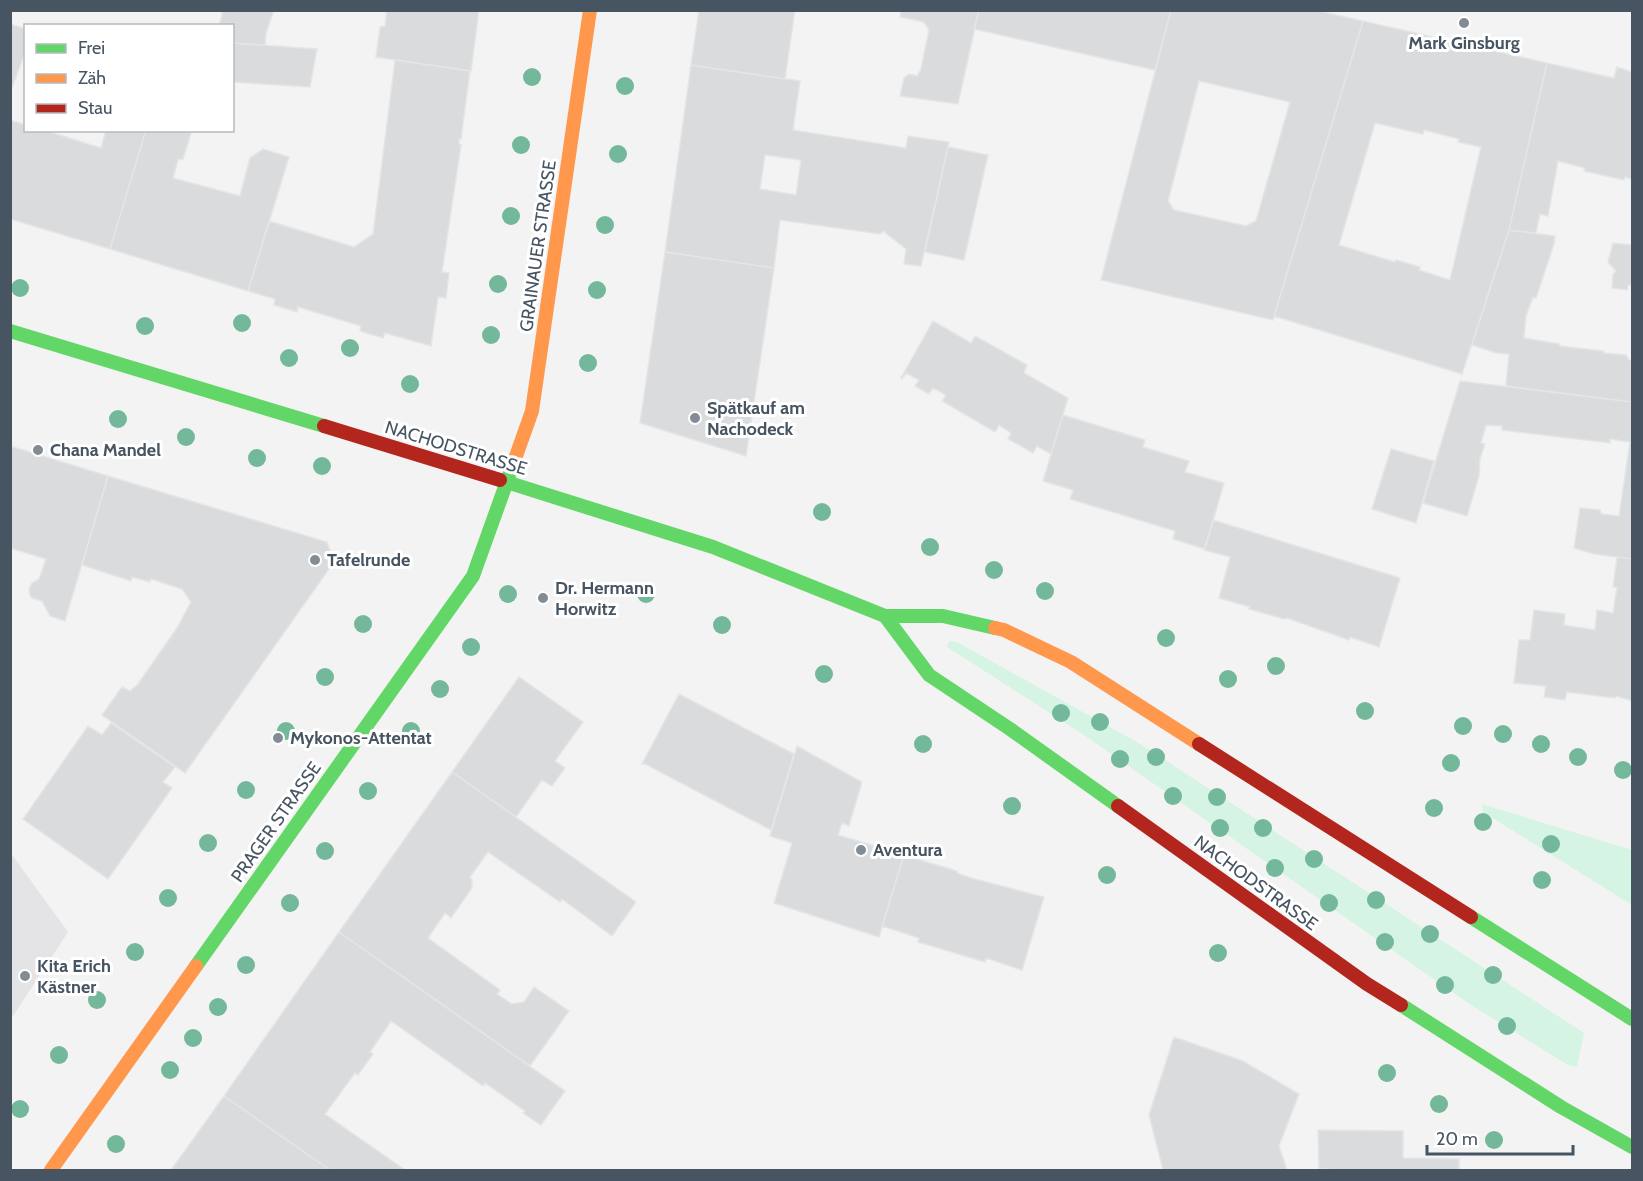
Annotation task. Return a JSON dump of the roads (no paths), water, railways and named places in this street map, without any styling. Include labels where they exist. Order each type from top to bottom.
[{"type":"main road","name":"GRAINAUER STRASSE","points":[[507,483],[532,411],[591,10]]},
{"type":"main road","name":"NACHODSTRASSE","points":[[10,331],[713,547],[885,616],[943,616],[1004,630],[1071,662],[1632,1018]]},
{"type":"main road","name":"PRAGER STRASSE","points":[[51,1170],[473,576],[507,483]]},
{"type":"main road","name":"NACHODSTRASSE","points":[[885,616],[928,675],[1019,736],[1367,984],[1561,1107],[1632,1147]]},
{"type":"place","name":"Mark Ginsburg","points":[[1464,23]]},
{"type":"place","name":"Spätkauf am Nachodeck","points":[[695,418]]},
{"type":"place","name":"Chana Mandel","points":[[38,450]]},
{"type":"place","name":"Tafelrunde","points":[[315,560]]},
{"type":"place","name":"Dr. Hermann Horwitz","points":[[543,598]]},
{"type":"place","name":"Mykonos-Attentat","points":[[278,738]]},
{"type":"place","name":"Aventura","points":[[861,850]]},
{"type":"place","name":"Kita Erich Kästner","points":[[25,976]]}]
